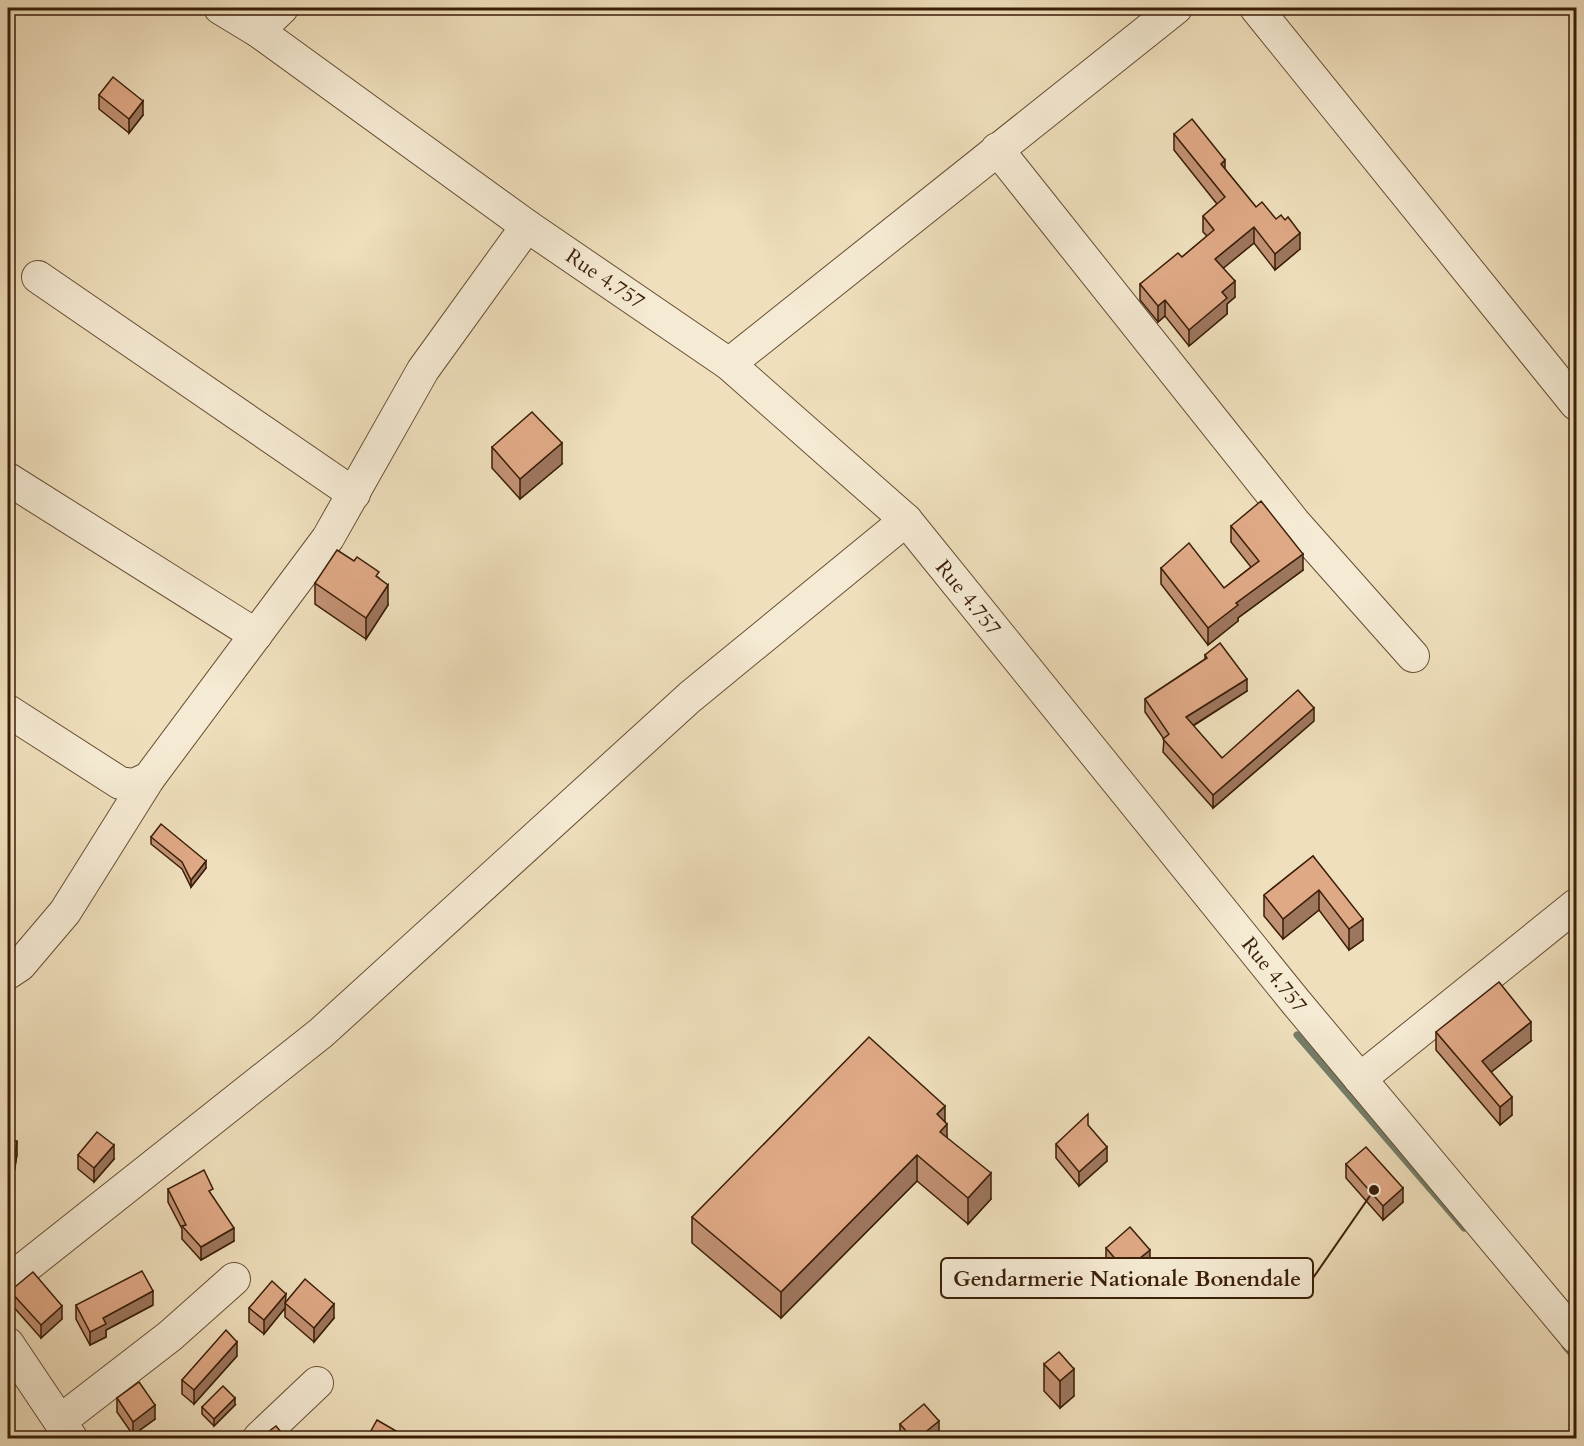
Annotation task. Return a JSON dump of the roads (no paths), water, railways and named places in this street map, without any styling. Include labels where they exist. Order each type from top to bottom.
[{"type":"street","name":"Rue 4.757","points":[[220,8],[258,31],[527,226],[729,364],[906,520],[1360,1078],[1576,1337]]},
{"type":"street","points":[[258,31],[282,8]]},
{"type":"street","points":[[729,364],[1176,8]]},
{"type":"street","points":[[1256,8],[1576,404]]},
{"type":"street","points":[[997,149],[1294,522],[1413,656]]},
{"type":"street","points":[[8,973],[20,966],[65,912],[149,778],[328,538],[423,370],[527,226]]},
{"type":"street","points":[[38,277],[354,494]]},
{"type":"street","points":[[8,479],[256,635]]},
{"type":"street","points":[[8,1281],[321,1033],[690,697],[906,520]]},
{"type":"street","points":[[8,711],[120,783],[134,785],[149,778]]},
{"type":"street","points":[[1360,1078],[1576,906]]},
{"type":"street","points":[[8,1344],[66,1430],[234,1279]]},
{"type":"street","points":[[259,1438],[317,1383]]},
{"type":"waterway","points":[[1297,1035],[1464,1228]]},
{"type":"waterway","points":[[1565,1346],[1576,1359]]},
{"type":"place","name":"Gendarmerie Nationale Bonendale","points":[[1374,1190]]}]
